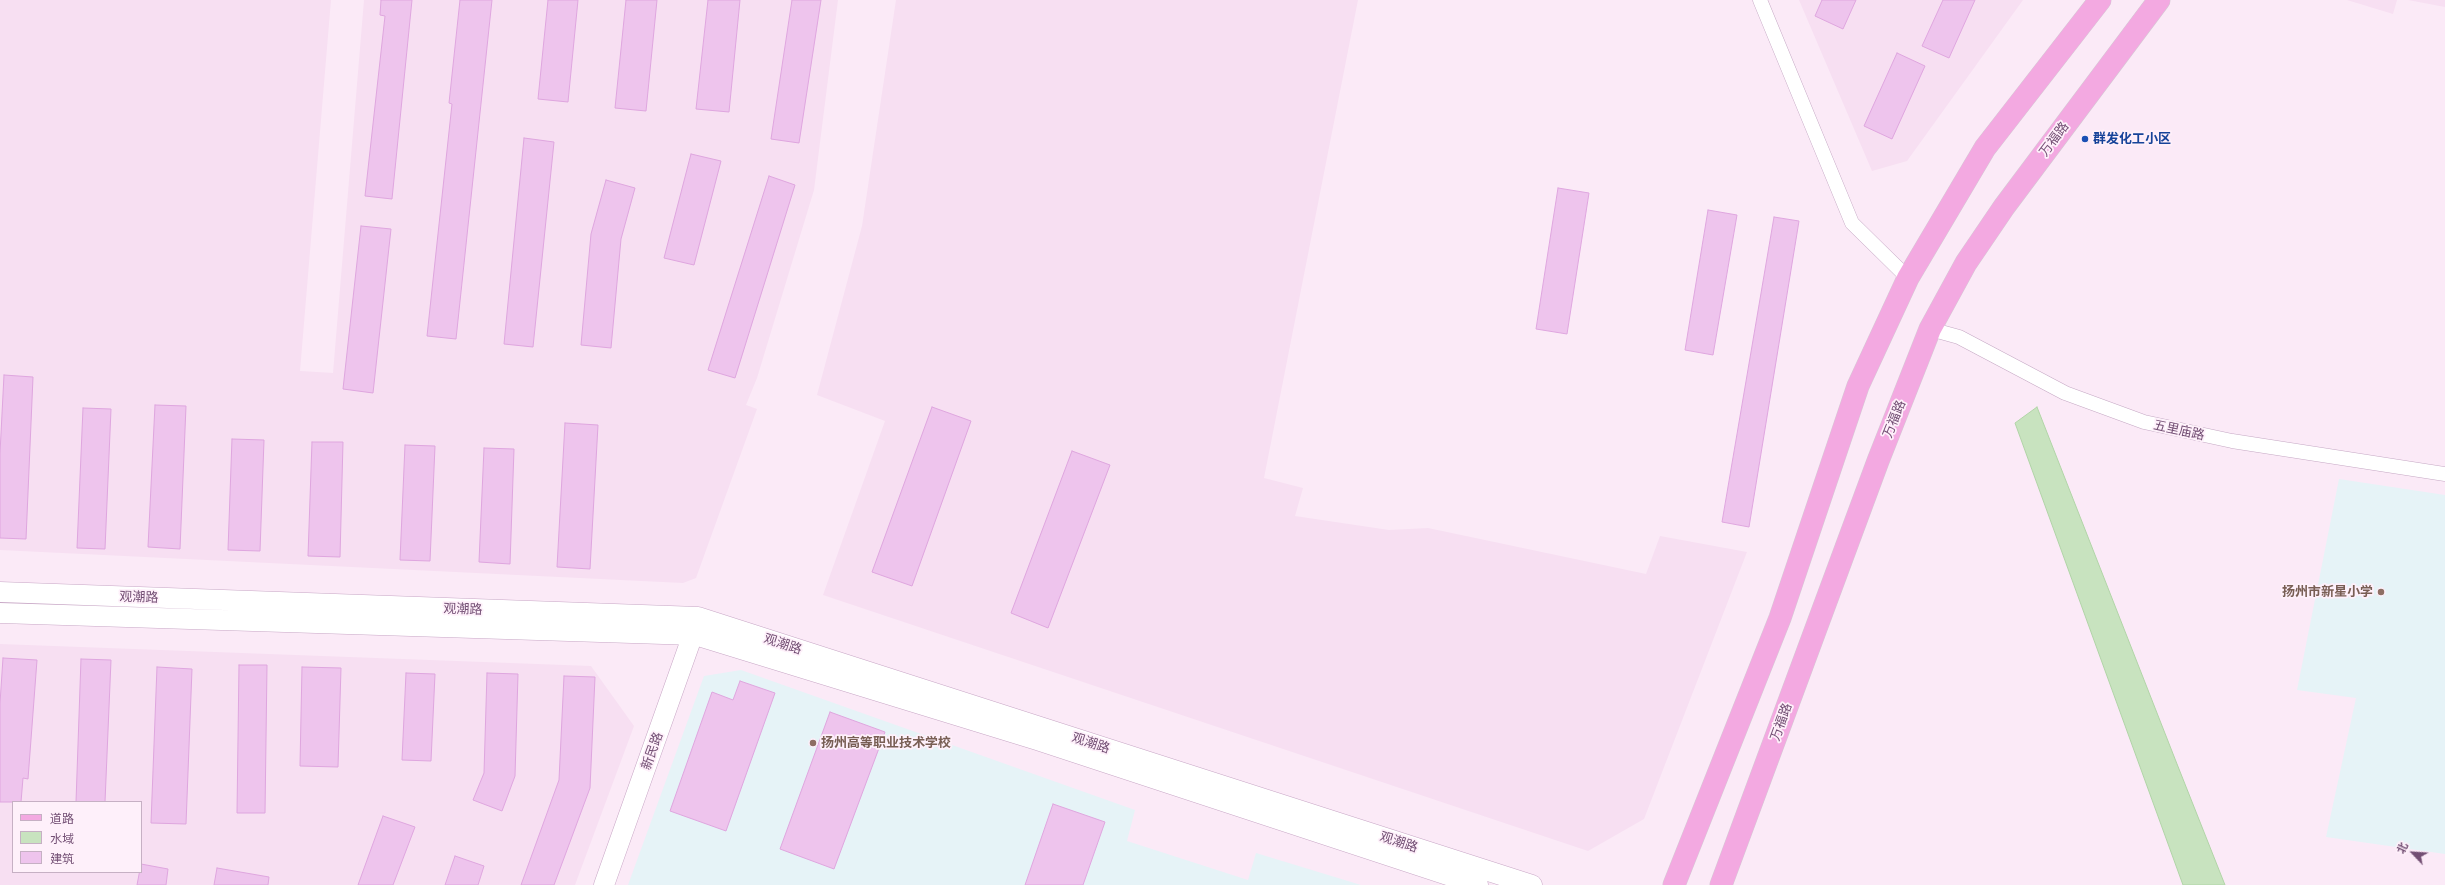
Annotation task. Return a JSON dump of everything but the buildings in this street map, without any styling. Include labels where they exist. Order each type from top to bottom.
[{"type":"main road","points":[[1674,885],[1780,618],[1858,386],[1908,278],[1986,148],[2100,0]]},
{"type":"main road","name":"万福路","points":[[1721,885],[1878,461],[1930,329],[1966,262],[2004,206],[2159,0]]},
{"type":"street","points":[[1760,0],[1852,224],[1908,278]]},
{"type":"street","name":"五里庙路","points":[[1930,329],[1959,337],[2065,393],[2144,422],[2232,441],[2445,474]]},
{"type":"street","name":"观潮路","points":[[0,592],[696,626],[1532,885]]},
{"type":"street","name":"观潮路","points":[[0,613],[696,626],[1478,885]]},
{"type":"street","name":"新民路","points":[[604,885],[696,626]]},
{"type":"shaded area","points":[[0,0],[331,0],[300,371],[333,373],[364,0],[838,0],[814,190],[757,378],[746,405],[757,409],[696,578],[683,583],[0,550]]},
{"type":"shaded area","points":[[896,0],[1358,0],[1264,478],[1303,488],[1295,516],[1389,530],[1428,528],[1646,574],[1660,536],[1747,552],[1644,819],[1588,851],[823,595],[885,421],[817,395],[862,226]]},
{"type":"shaded area","points":[[1799,0],[2023,0],[1907,161],[1872,171]]},
{"type":"shaded area","points":[[2347,0],[2397,0],[2393,14]]},
{"type":"shaded area","points":[[2408,0],[2445,0],[2445,7]]},
{"type":"shaded area","name":"扬州市新星小学","points":[[2339,479],[2445,495],[2445,854],[2326,837],[2356,698],[2297,690]]},
{"type":"shaded area","points":[[0,644],[591,666],[634,726],[575,885],[0,885]]},
{"type":"shaded area","name":"扬州高等职业技术学校","points":[[741,670],[1135,810],[1127,841],[1248,880],[1256,853],[1361,885],[628,885],[704,676]]},
{"type":"water","points":[[2037,407],[2225,885],[2183,885],[2015,423]]},
{"type":"place","name":"群发化工小区","points":[[2085,139]]},
{"type":"place","name":"扬州市新星小学","points":[[2381,592]]},
{"type":"place","name":"扬州高等职业技术学校","points":[[813,743]]}]
